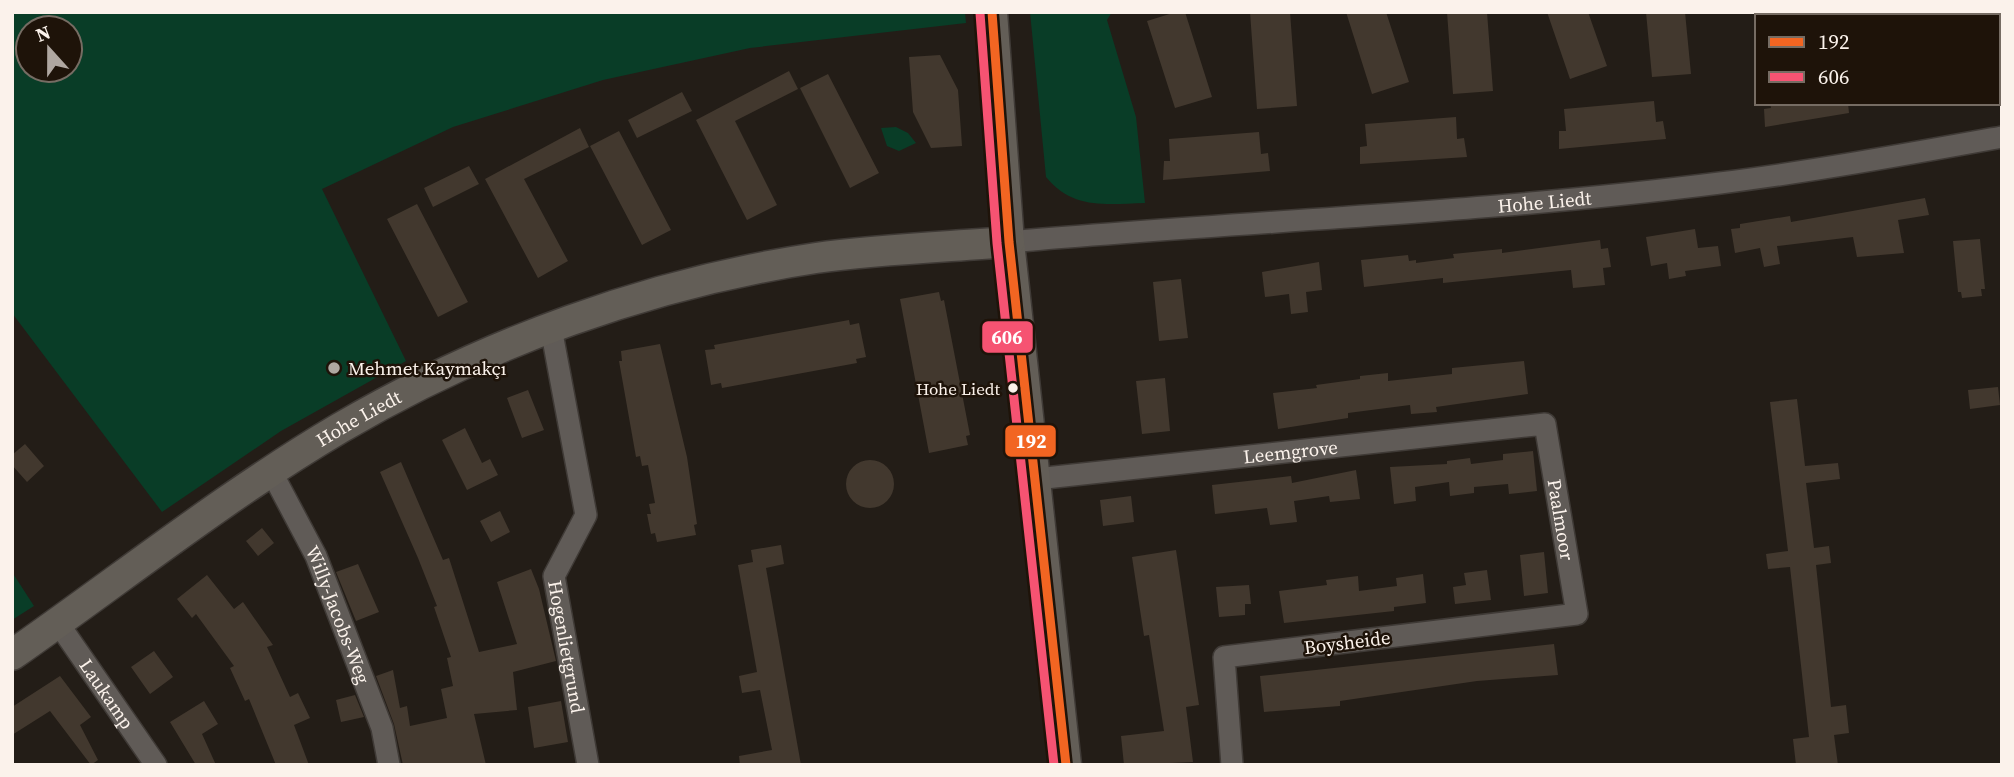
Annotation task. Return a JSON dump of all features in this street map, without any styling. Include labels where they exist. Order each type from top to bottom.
[{"type":"street","points":[[992,12],[1009,242],[1066,765]]},
{"type":"street","name":"Hohe Liedt","points":[[12,655],[271,471],[413,388],[551,328],[680,286],[817,258],[1523,204],[1707,185],[1819,169],[2002,137]]},
{"type":"street","name":"Hogenlietgrund","points":[[551,328],[586,515],[554,576],[588,765]]},
{"type":"street","name":"Leemgrove","points":[[1036,479],[1545,424]]},
{"type":"street","name":"Paalmoor","points":[[1545,424],[1577,614]]},
{"type":"street","name":"Willy-Jacobs-Weg","points":[[271,471],[316,556],[382,728],[388,765]]},
{"type":"street","name":"Boysheide","points":[[1232,765],[1224,657],[1577,614]]},
{"type":"street","name":"Laukamp","points":[[58,623],[156,765]]},
{"type":"green space","points":[[12,12],[965,12],[966,23],[750,48],[603,80],[453,127],[322,189],[406,361],[281,431],[162,512],[12,313]]},
{"type":"green space","points":[[1030,12],[1112,12],[1107,20],[1136,117],[1145,203],[1104,204],[1079,200],[1056,188],[1046,177]]},
{"type":"green space","points":[[896,127],[908,133],[916,143],[899,151],[887,146],[881,128]]},
{"type":"green space","points":[[12,572],[34,606],[12,620]]},
{"type":"building","points":[[1185,12],[1212,97],[1175,108],[1147,21]]},
{"type":"building","points":[[1250,12],[1290,12],[1297,106],[1257,109]]},
{"type":"building","points":[[1346,12],[1386,12],[1409,82],[1372,94]]},
{"type":"building","points":[[1447,12],[1487,12],[1493,91],[1453,94]]},
{"type":"building","points":[[1547,12],[1588,12],[1607,66],[1570,79]]},
{"type":"building","points":[[1646,12],[1685,12],[1691,74],[1652,77]]},
{"type":"building","points":[[940,55],[958,90],[962,146],[931,148],[913,112],[909,57]]},
{"type":"building","points":[[789,71],[798,89],[735,121],[777,205],[747,220],[696,120]]},
{"type":"building","points":[[828,74],[879,173],[850,188],[800,88]]},
{"type":"building","points":[[682,92],[692,111],[637,138],[628,120]]},
{"type":"building","points":[[1654,101],[1656,122],[1663,121],[1666,139],[1559,149],[1559,131],[1566,131],[1564,109]]},
{"type":"building","points":[[1770,105],[1848,105],[1849,113],[1765,127],[1764,109],[1771,108]]},
{"type":"building","points":[[1456,117],[1457,139],[1464,138],[1467,157],[1360,164],[1360,147],[1367,146],[1365,124]]},
{"type":"building","points":[[580,128],[589,147],[524,179],[568,261],[538,278],[485,179]]},
{"type":"building","points":[[619,131],[671,230],[642,245],[590,146]]},
{"type":"building","points":[[1259,132],[1261,154],[1268,153],[1270,171],[1163,180],[1164,161],[1170,161],[1169,139]]},
{"type":"building","points":[[469,166],[479,184],[433,207],[424,188]]},
{"type":"building","points":[[1925,198],[1929,215],[1898,220],[1904,253],[1857,257],[1853,237],[1777,246],[1780,264],[1764,267],[1760,248],[1735,253],[1731,229],[1740,228],[1740,224],[1790,216],[1791,222]]},
{"type":"building","points":[[417,204],[468,302],[438,317],[387,219]]},
{"type":"building","points":[[1695,229],[1698,248],[1718,246],[1721,266],[1685,271],[1686,276],[1669,279],[1667,263],[1651,266],[1646,237]]},
{"type":"building","points":[[1980,239],[1985,289],[1981,289],[1982,296],[1962,298],[1961,292],[1958,292],[1953,241]]},
{"type":"building","points":[[1600,240],[1601,249],[1608,248],[1611,267],[1603,268],[1605,285],[1573,288],[1571,270],[1443,283],[1443,278],[1364,287],[1361,260],[1408,255],[1409,261],[1416,260],[1416,263],[1454,258],[1453,254],[1502,249],[1502,253]]},
{"type":"building","points":[[1319,262],[1322,290],[1306,292],[1308,312],[1291,314],[1289,294],[1265,297],[1262,272]]},
{"type":"building","points":[[1181,279],[1188,338],[1159,341],[1153,282]]},
{"type":"building","points":[[939,292],[941,301],[944,300],[970,435],[966,436],[968,445],[929,453],[900,299]]},
{"type":"building","points":[[849,320],[850,325],[859,323],[866,357],[856,359],[857,363],[722,388],[721,383],[711,385],[705,350],[715,349],[714,345]]},
{"type":"building","points":[[660,344],[687,457],[697,524],[694,525],[696,535],[657,542],[655,533],[651,534],[647,514],[651,514],[649,504],[655,503],[648,465],[642,466],[640,456],[636,457],[619,361],[622,361],[621,351]]},
{"type":"building","points":[[1524,361],[1528,394],[1436,407],[1437,412],[1411,414],[1410,405],[1348,413],[1348,418],[1278,429],[1273,393],[1317,388],[1316,385],[1360,379],[1360,376],[1388,373],[1388,381],[1452,374],[1452,368]]},
{"type":"building","points":[[1165,378],[1170,431],[1142,434],[1136,381]]},
{"type":"building","points":[[1998,387],[2000,405],[1970,409],[1968,390]]},
{"type":"building","points":[[528,390],[544,430],[522,438],[507,398]]},
{"type":"building","points":[[1797,399],[1805,466],[1838,463],[1840,479],[1806,483],[1814,548],[1829,546],[1831,563],[1816,565],[1831,707],[1846,705],[1849,733],[1834,735],[1838,765],[1796,765],[1793,739],[1809,737],[1790,567],[1768,569],[1766,554],[1788,551],[1770,402]]},
{"type":"building","points":[[465,428],[482,463],[490,459],[498,475],[467,490],[442,440]]},
{"type":"building","points":[[25,444],[44,466],[27,482],[12,465],[12,455]]},
{"type":"building","points":[[1533,451],[1537,491],[1509,494],[1508,484],[1474,487],[1474,493],[1450,496],[1449,482],[1415,487],[1416,501],[1394,504],[1390,467],[1447,464],[1447,461],[1470,458],[1471,464],[1503,460],[1503,454]]},
{"type":"building","points":[[870,460],[887,467],[894,484],[887,501],[870,508],[853,501],[846,484],[853,467]]},
{"type":"building","points":[[401,462],[443,560],[449,558],[479,652],[517,644],[497,582],[531,569],[539,589],[556,661],[513,672],[517,710],[474,714],[486,765],[403,765],[394,724],[376,676],[393,670],[400,708],[407,706],[410,726],[447,718],[441,689],[453,686],[447,658],[451,657],[434,607],[437,606],[380,472]]},
{"type":"building","points":[[1356,470],[1360,499],[1330,502],[1329,496],[1294,501],[1297,522],[1270,525],[1267,508],[1215,514],[1212,485],[1291,476],[1292,483]]},
{"type":"building","points":[[1131,496],[1134,522],[1103,526],[1100,500]]},
{"type":"building","points":[[500,511],[510,532],[491,542],[480,521]]},
{"type":"building","points":[[262,528],[274,543],[258,556],[246,541]]},
{"type":"building","points":[[781,545],[784,564],[766,568],[801,765],[740,765],[739,756],[772,750],[760,690],[742,693],[739,676],[757,672],[738,565],[753,562],[751,550]]},
{"type":"building","points":[[1176,550],[1199,705],[1186,707],[1193,762],[1124,765],[1121,736],[1164,731],[1149,635],[1144,636],[1132,557]]},
{"type":"building","points":[[1544,552],[1548,593],[1524,596],[1520,555]]},
{"type":"building","points":[[358,564],[379,612],[356,621],[336,572]]},
{"type":"building","points":[[1487,570],[1491,600],[1455,604],[1453,587],[1466,585],[1464,573]]},
{"type":"building","points":[[1423,574],[1426,603],[1394,607],[1394,611],[1284,623],[1279,591],[1327,585],[1326,580],[1358,576],[1359,591],[1397,586],[1396,578]]},
{"type":"building","points":[[207,575],[234,609],[243,602],[273,645],[267,647],[290,697],[298,693],[310,718],[294,725],[309,765],[276,765],[249,699],[245,701],[230,668],[234,666],[196,614],[192,618],[177,599]]},
{"type":"building","points":[[1249,585],[1251,604],[1245,604],[1245,615],[1219,617],[1216,587]]},
{"type":"building","points":[[1554,644],[1558,675],[1477,681],[1340,701],[1340,706],[1264,712],[1260,676]]},
{"type":"building","points":[[154,651],[173,677],[150,694],[131,667]]},
{"type":"building","points":[[60,676],[91,717],[80,725],[98,760],[91,765],[50,711],[12,735],[12,707]]},
{"type":"building","points":[[355,695],[364,717],[341,722],[336,700]]},
{"type":"building","points":[[204,701],[218,724],[202,734],[216,765],[196,765],[170,722]]},
{"type":"building","points":[[561,701],[568,742],[534,748],[528,707]]},
{"type":"transit line","name":"192","points":[[992,12],[1009,242],[1066,765]]},
{"type":"transit line","name":"606","points":[[980,13],[997,243],[1054,765]]},
{"type":"place","name":"Mehmet Kaymakçı","points":[[334,368]]},
{"type":"place","name":"Hohe Liedt","points":[[1013,388]]}]
